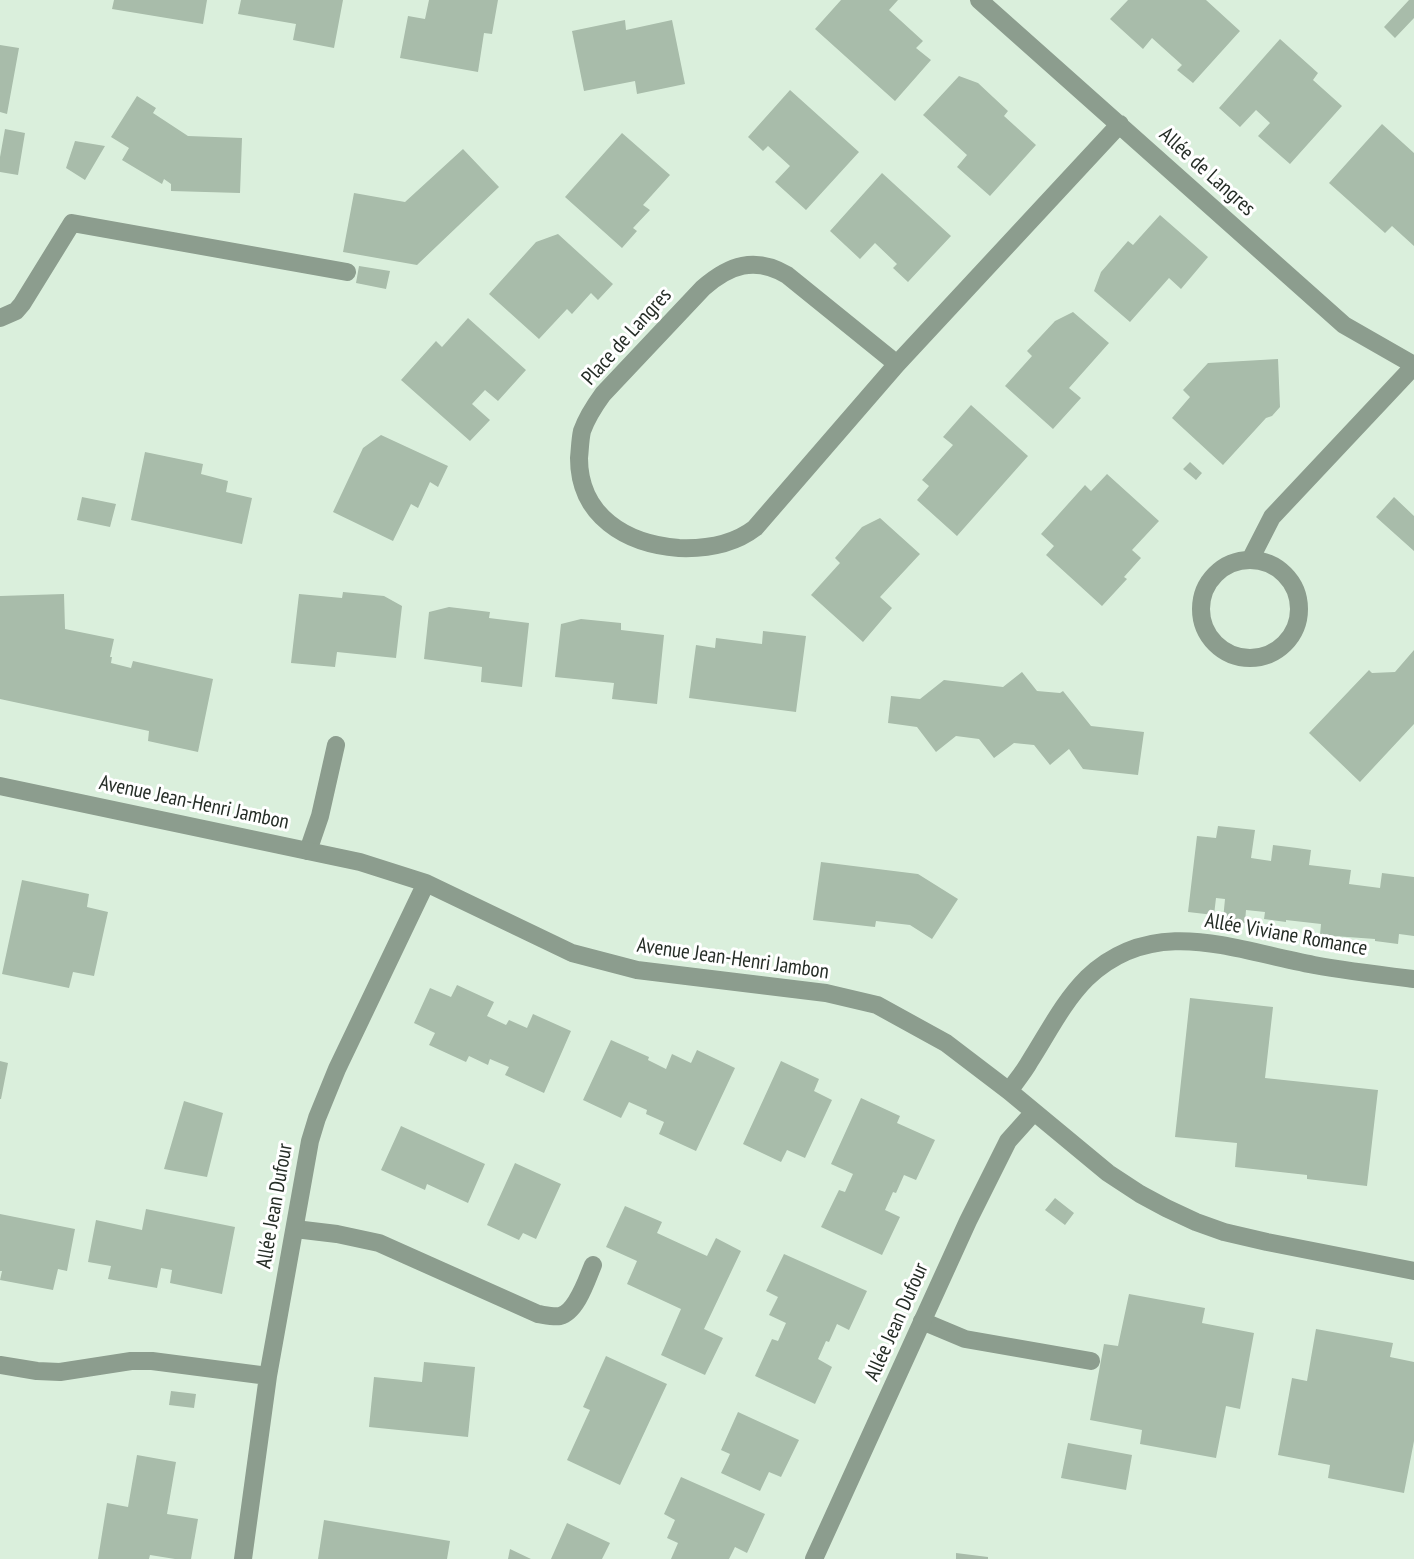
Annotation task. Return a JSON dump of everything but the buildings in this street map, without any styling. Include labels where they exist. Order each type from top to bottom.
[{"type":"street","name":"Allée de Langres","points":[[979,0],[1344,325],[1414,366],[1272,517],[1250,560]]},
{"type":"street","name":"Place de Langres","points":[[897,364],[787,275],[767,265],[732,268],[712,279],[703,288],[596,404],[583,430],[580,445],[579,469],[584,488],[602,517],[634,539],[663,546],[695,548],[722,544],[744,536],[755,528],[897,364],[1120,124]]},
{"type":"street","points":[[0,318],[16,311],[22,304],[72,223],[347,272]]},
{"type":"street","points":[[1250,560],[1267,562],[1282,571],[1293,584],[1299,600],[1299,618],[1293,634],[1282,647],[1267,656],[1250,658],[1233,655],[1219,646],[1207,633],[1201,600],[1218,571],[1233,563],[1250,560]]},
{"type":"street","points":[[308,851],[320,816],[336,745]]},
{"type":"street","name":"Avenue Jean-Henri Jambon","points":[[0,786],[360,862],[426,883],[572,953],[637,970],[826,993],[877,1004],[946,1043],[1118,1180],[1196,1222],[1267,1242],[1414,1271]]},
{"type":"street","name":"Allée Jean Dufour","points":[[243,1559],[268,1376],[304,1166],[317,1118],[337,1069],[426,883]]},
{"type":"street","name":"Allée Viviane Romance","points":[[1009,1091],[1073,994],[1088,978],[1117,957],[1143,947],[1174,941],[1206,942],[1312,965],[1414,979]]},
{"type":"street","name":"Allée Jean Dufour","points":[[814,1559],[968,1221],[1008,1141],[1034,1112]]},
{"type":"street","points":[[295,1229],[379,1242],[538,1314],[554,1316],[572,1309],[593,1265]]},
{"type":"street","points":[[922,1321],[965,1339],[1091,1361]]},
{"type":"street","points":[[0,1365],[60,1372],[131,1361],[152,1361],[268,1376]]}]
